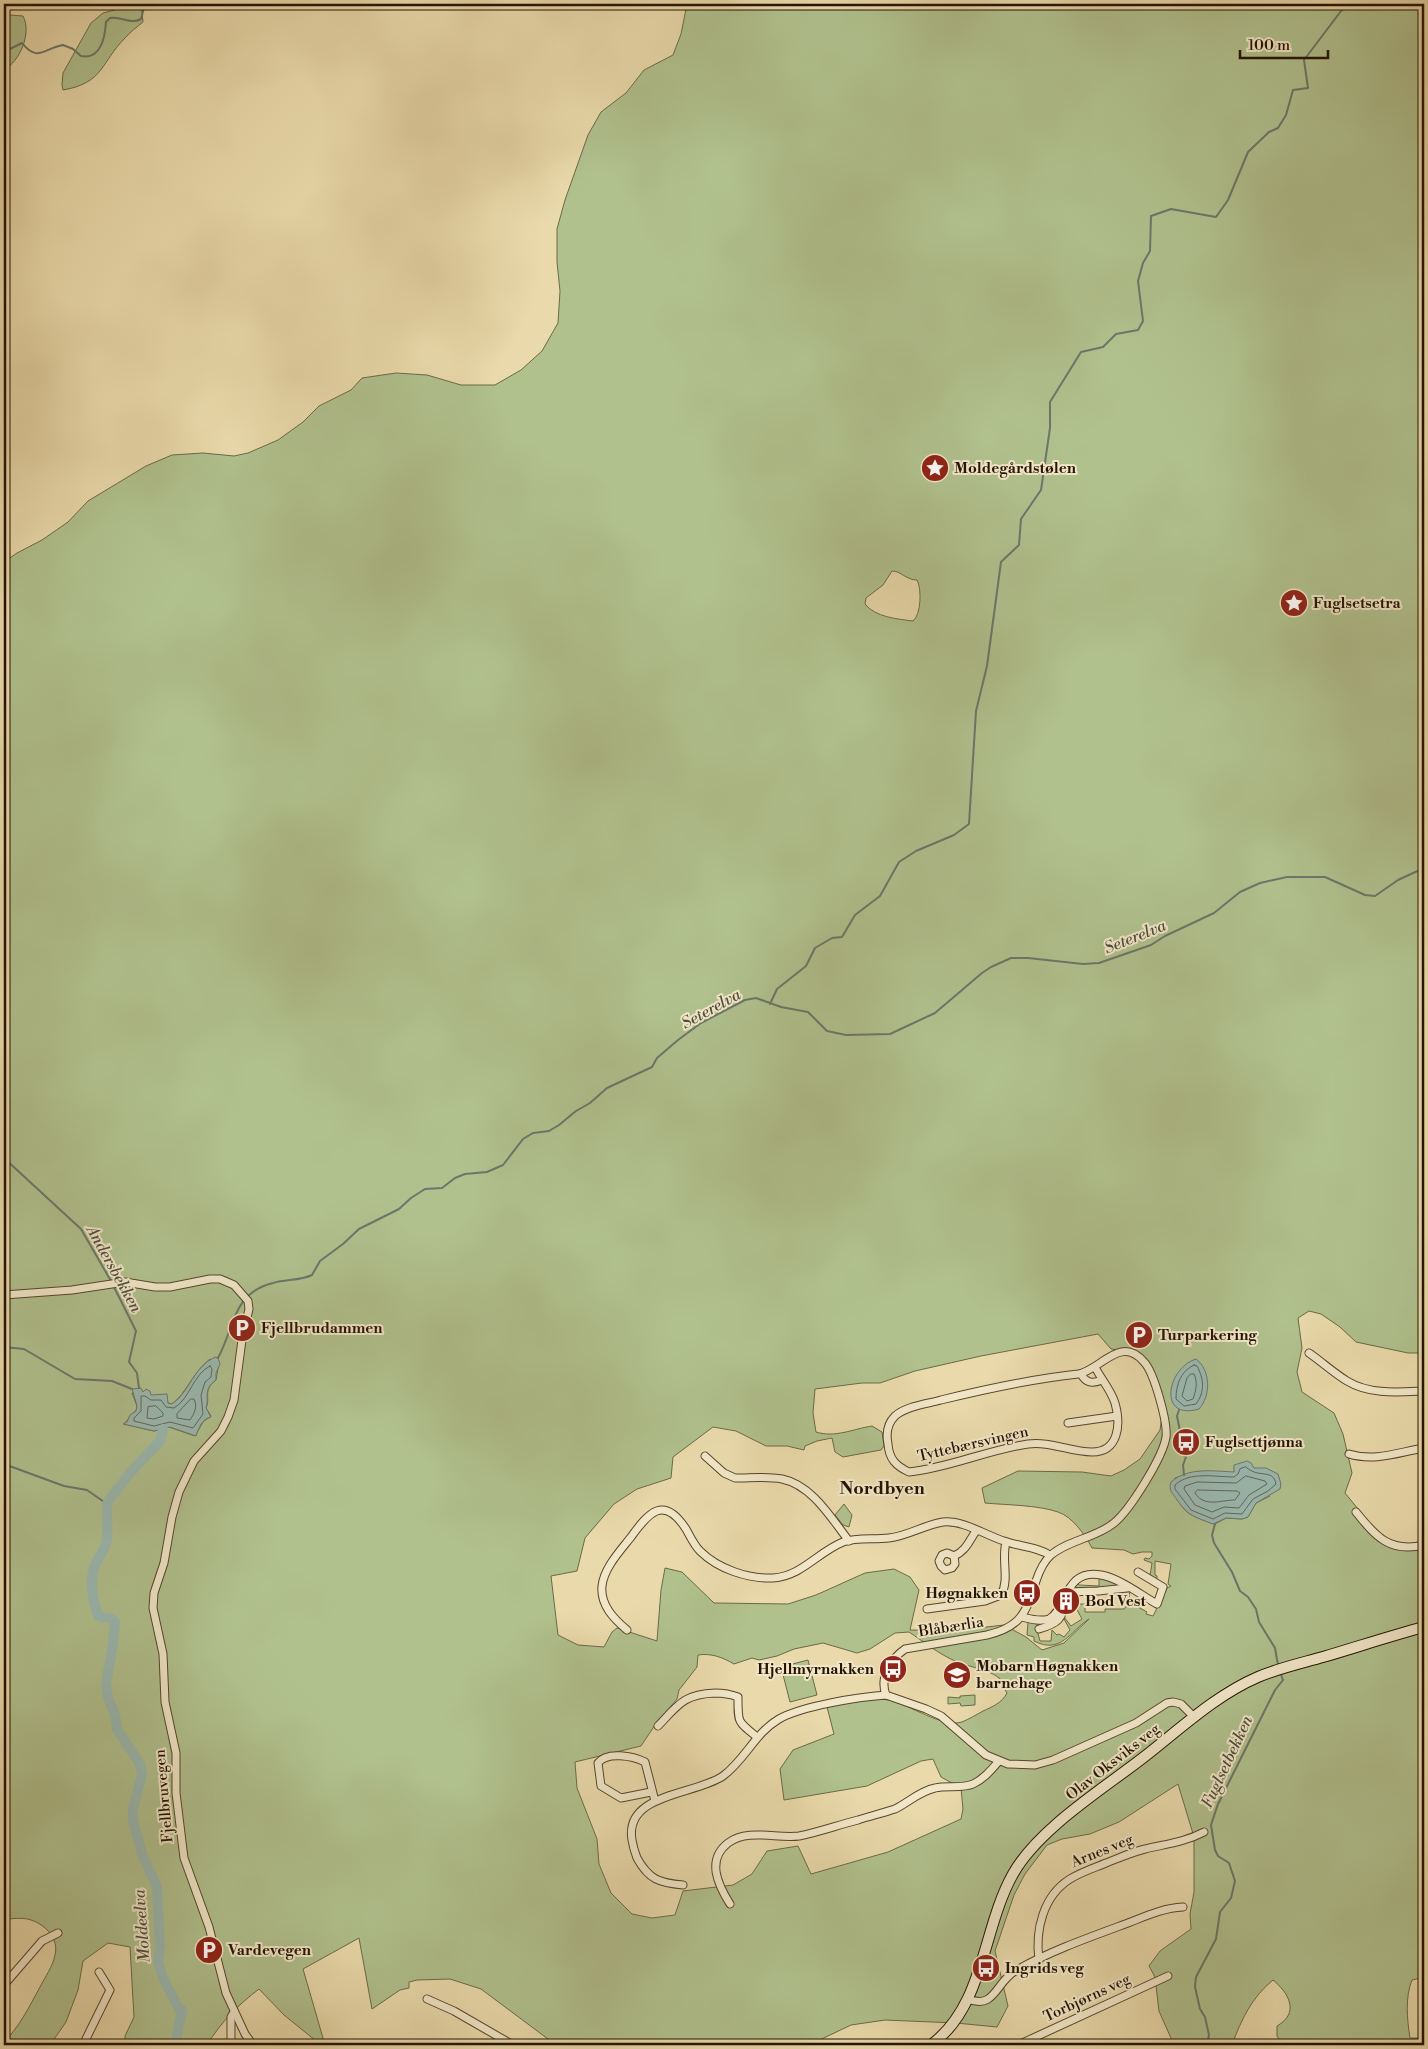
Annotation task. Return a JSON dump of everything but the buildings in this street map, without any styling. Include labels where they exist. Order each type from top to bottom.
[{"type":"street","name":"Fjellbruvegen","points":[[4,1295],[72,1290],[125,1282],[155,1287],[170,1287],[210,1278],[228,1282],[239,1290],[246,1300],[249,1309],[242,1340],[234,1400],[221,1431],[194,1461],[176,1500],[164,1563],[154,1593],[153,1608],[163,1654],[164,1702],[176,1753],[176,1793],[182,1847],[184,1858],[209,1927],[226,1993],[234,2012],[231,2016],[231,2045]]},
{"type":"street","points":[[627,1630],[605,1605],[602,1592],[603,1583],[610,1566],[638,1528],[653,1512],[666,1510],[677,1516],[699,1550],[711,1561],[732,1571],[763,1578],[786,1576],[799,1571],[837,1546],[849,1541],[902,1536],[944,1522],[959,1523],[1006,1542],[1035,1547],[1050,1555],[1103,1531],[1122,1516],[1157,1463],[1166,1438],[1155,1384],[1145,1362],[1138,1356],[1124,1352],[1110,1355],[1095,1367]]},
{"type":"street","points":[[1309,1353],[1348,1382],[1366,1389],[1386,1392],[1424,1391]]},
{"type":"street","name":"Tyttebærsvingen","points":[[1095,1367],[1112,1395],[1119,1426],[1116,1438],[1110,1446],[1102,1450],[1091,1452],[1045,1444],[1028,1444],[950,1464],[909,1472],[899,1468],[888,1451],[887,1430],[895,1416],[903,1411],[982,1390],[1049,1377],[1081,1374],[1095,1367]]},
{"type":"street","name":"Tyttebærsvingen","points":[[1081,1374],[1086,1381],[1091,1383],[1102,1380]]},
{"type":"street","points":[[1068,1423],[1117,1416]]},
{"type":"street","points":[[1349,1454],[1368,1458],[1424,1448]]},
{"type":"street","points":[[705,1456],[729,1476],[735,1478],[782,1479],[795,1483],[806,1490],[818,1502],[849,1541]]},
{"type":"street","points":[[1356,1512],[1375,1535],[1388,1543],[1403,1547],[1424,1545]]},
{"type":"street","points":[[954,1556],[961,1553],[976,1531]]},
{"type":"street","points":[[928,1609],[985,1601],[1001,1595],[1006,1583],[1003,1552],[1006,1542]]},
{"type":"street","name":"Blåbærlia","points":[[886,1695],[883,1683],[886,1671],[897,1654],[905,1648],[999,1632],[1008,1628],[1027,1610],[1041,1569],[1050,1555]]},
{"type":"street","points":[[1022,1616],[1039,1620],[1048,1619],[1056,1612],[1065,1595],[1080,1578],[1090,1574],[1104,1575],[1157,1604],[1163,1587],[1138,1572]]},
{"type":"street","points":[[1065,1595],[1127,1588]]},
{"type":"street","points":[[1039,1629],[1051,1626],[1060,1619],[1065,1595]]},
{"type":"street","name":"Olav Oksviks veg","points":[[931,2045],[951,2026],[968,1999],[1011,1877],[1025,1856],[1051,1830],[1194,1718],[1241,1686],[1260,1677],[1424,1627]]},
{"type":"street","points":[[658,1726],[688,1697],[700,1694],[729,1693],[738,1697],[738,1719],[742,1726],[757,1737]]},
{"type":"street","points":[[683,1885],[664,1883],[652,1878],[637,1858],[631,1835],[632,1825],[638,1814],[644,1807],[655,1801],[709,1784],[720,1778],[736,1764],[757,1737],[779,1719],[791,1714],[847,1700],[886,1695],[926,1708],[941,1716],[986,1755],[1008,1764],[1034,1766],[1054,1760],[1136,1722],[1167,1703],[1181,1704],[1194,1718]]},
{"type":"street","points":[[651,1792],[621,1798],[601,1786],[598,1763],[603,1759],[615,1756],[636,1758],[645,1762],[651,1792],[655,1801]]},
{"type":"street","points":[[730,1904],[718,1883],[716,1867],[717,1857],[730,1842],[740,1837],[751,1835],[791,1837],[810,1834],[895,1808],[919,1794],[935,1788],[972,1785],[983,1778],[999,1761]]},
{"type":"street","name":"Arnes veg","points":[[1039,1960],[1038,1938],[1041,1921],[1052,1896],[1064,1883],[1077,1875],[1135,1852],[1185,1841],[1204,1832]]},
{"type":"street","points":[[968,1999],[979,2002],[986,2001],[1008,1976],[1039,1960],[1110,1929],[1164,1910],[1183,1907]]},
{"type":"street","points":[[4,1985],[42,1941],[58,1932]]},
{"type":"street","points":[[83,2045],[110,1990],[99,1972]]},
{"type":"street","name":"Torbjørns veg","points":[[1018,2045],[1168,1976]]},
{"type":"street","points":[[427,2000],[454,2011],[513,2045]]},
{"type":"street","points":[[234,2012],[253,2045]]},
{"type":"green space","points":[[687,4],[1424,4],[1424,1353],[1408,1353],[1356,1342],[1340,1327],[1321,1314],[1309,1311],[1298,1318],[1302,1348],[1297,1372],[1302,1392],[1334,1413],[1343,1434],[1352,1473],[1345,1493],[1385,1542],[1424,1547],[1424,1977],[1412,1980],[1407,2008],[1410,2038],[1424,2038],[1424,2045],[1283,2045],[1277,2036],[1277,2026],[1288,2015],[1290,2003],[1284,1991],[1273,1980],[1253,2001],[1232,2045],[1174,2045],[1159,2011],[1155,1977],[1149,1966],[1160,1951],[1191,1929],[1190,1914],[1194,1892],[1194,1837],[1178,1784],[1119,1822],[1090,1834],[1062,1839],[1047,1845],[1025,1874],[1014,1895],[995,1951],[1008,2006],[997,2027],[885,2020],[851,2025],[809,2045],[556,2045],[481,1989],[450,1979],[409,1982],[409,1988],[400,1990],[372,2009],[359,1938],[303,1969],[325,2045],[321,2045],[284,2015],[259,1989],[230,2014],[207,2045],[125,2045],[125,2036],[134,2017],[130,1947],[108,1943],[83,1961],[78,1990],[66,2022],[50,2045],[4,2045],[4,2042],[24,2016],[49,1971],[56,1949],[50,1933],[37,1922],[25,1919],[4,1919],[4,562],[68,522],[88,501],[146,466],[172,455],[203,453],[234,456],[248,453],[278,440],[303,422],[319,406],[351,390],[362,378],[396,373],[427,375],[461,385],[495,385],[521,370],[542,351],[558,323],[560,291],[557,262],[557,229],[588,135],[601,112],[626,93],[644,70],[673,55],[681,34]],"holes":[[[892,571],[917,580],[920,589],[920,602],[918,613],[913,621],[880,615],[865,604],[866,598],[883,585]],[[1098,1334],[1111,1349],[1126,1351],[1141,1363],[1156,1385],[1162,1416],[1160,1430],[1140,1459],[1124,1470],[1111,1476],[1082,1472],[1018,1471],[982,1488],[985,1503],[1041,1508],[1063,1514],[1078,1527],[1092,1548],[1124,1550],[1133,1554],[1152,1552],[1152,1556],[1144,1560],[1152,1563],[1150,1576],[1157,1580],[1155,1561],[1171,1564],[1168,1584],[1171,1586],[1167,1588],[1153,1616],[1146,1614],[1147,1612],[1133,1604],[1133,1600],[1129,1597],[1130,1590],[1122,1591],[1125,1603],[1128,1604],[1124,1609],[1105,1609],[1105,1612],[1085,1612],[1085,1604],[1071,1604],[1073,1610],[1076,1608],[1082,1619],[1071,1626],[1064,1617],[1065,1612],[1063,1617],[1070,1630],[1064,1637],[1059,1634],[1057,1635],[1052,1630],[1051,1641],[1040,1641],[1037,1630],[1060,1614],[1028,1622],[1027,1635],[1034,1637],[1034,1641],[1043,1645],[1051,1645],[1064,1640],[1089,1619],[1064,1643],[1042,1650],[1026,1637],[1004,1625],[951,1631],[910,1630],[919,1590],[910,1577],[894,1569],[865,1573],[816,1595],[788,1604],[714,1603],[682,1572],[665,1568],[661,1590],[657,1641],[617,1628],[612,1632],[604,1647],[578,1645],[558,1635],[551,1576],[577,1571],[585,1538],[614,1504],[637,1489],[671,1478],[673,1457],[713,1427],[736,1431],[766,1446],[787,1446],[804,1450],[805,1446],[832,1438],[835,1452],[843,1457],[881,1450],[884,1446],[882,1432],[872,1426],[837,1434],[816,1432],[813,1413],[815,1389],[862,1383],[880,1383],[915,1371],[981,1356]],[[210,1359],[218,1368],[216,1380],[209,1387],[208,1391],[206,1408],[211,1416],[203,1422],[195,1436],[169,1427],[154,1431],[124,1424],[136,1411],[137,1406],[132,1393],[143,1392],[151,1396],[163,1395],[168,1403],[172,1404]],[[1184,1475],[1270,1496],[1256,1503],[1248,1517],[1242,1519],[1226,1518],[1215,1524],[1189,1514],[1184,1510],[1178,1498],[1175,1478]],[[909,1632],[949,1658],[996,1676],[1006,1686],[1004,1688],[1007,1693],[1000,1702],[993,1706],[962,1722],[954,1723],[936,1719],[889,1700],[866,1700],[827,1707],[834,1734],[793,1750],[780,1769],[784,1800],[867,1786],[921,1761],[933,1759],[941,1777],[961,1788],[963,1809],[961,1819],[888,1852],[811,1874],[798,1846],[767,1851],[752,1874],[733,1885],[683,1891],[675,1915],[652,1918],[632,1914],[611,1893],[599,1864],[597,1839],[577,1788],[575,1762],[641,1746],[655,1725],[677,1699],[679,1690],[697,1667],[698,1655],[716,1656],[734,1664],[752,1658],[759,1660],[777,1656],[794,1649],[823,1643],[857,1653],[870,1649],[895,1633]]]},
{"type":"green space","points":[[139,5],[143,22],[117,47],[94,77],[76,87],[63,90],[63,73],[91,23],[103,13]]},
{"type":"green space","points":[[10,15],[23,16],[26,30],[23,46],[15,60],[4,70],[4,21]]},
{"type":"green space","points":[[844,1504],[852,1515],[849,1527],[843,1525],[835,1515]]},
{"type":"green space","points":[[1099,1578],[1107,1579],[1120,1585],[1119,1588],[1074,1588],[1077,1583],[1079,1585],[1099,1586]]},
{"type":"green space","points":[[808,1660],[817,1695],[790,1702],[781,1667]]},
{"type":"green space","points":[[975,1695],[975,1705],[961,1706],[960,1703],[948,1704],[948,1697],[960,1698],[960,1696]]},
{"type":"water","points":[[215,1357],[218,1358],[220,1364],[216,1373],[216,1380],[208,1390],[206,1408],[211,1417],[203,1422],[196,1436],[170,1427],[154,1431],[123,1424],[136,1411],[137,1406],[132,1389],[141,1388],[143,1392],[146,1389],[150,1391],[151,1395],[167,1394],[168,1403],[172,1404],[183,1393],[196,1373]]},
{"type":"water","points":[[1196,1359],[1207,1376],[1206,1397],[1199,1409],[1186,1411],[1177,1408],[1172,1401],[1171,1392],[1178,1372],[1186,1364]]},
{"type":"water","name":"Fuglsettjønna","points":[[1247,1461],[1254,1468],[1266,1468],[1278,1474],[1281,1484],[1280,1489],[1256,1503],[1248,1517],[1242,1519],[1226,1518],[1213,1524],[1188,1513],[1171,1490],[1171,1482],[1185,1474],[1201,1471],[1234,1472],[1234,1465]]},
{"type":"waterway","points":[[4,52],[22,43],[32,52],[37,53],[63,45],[73,49],[81,56],[88,56],[97,51],[101,46],[106,22],[110,18],[137,21],[141,19],[145,4]]},
{"type":"waterway","points":[[770,1004],[777,989],[806,966],[815,948],[832,938],[842,937],[855,915],[880,896],[899,862],[916,851],[954,835],[969,824],[976,711],[987,666],[1001,562],[1019,545],[1021,519],[1041,490],[1050,428],[1050,402],[1081,352],[1103,347],[1116,334],[1138,330],[1143,321],[1138,281],[1143,263],[1150,251],[1151,216],[1171,209],[1216,217],[1228,200],[1248,152],[1269,132],[1278,128],[1286,115],[1293,90],[1308,88],[1304,60],[1341,11],[1350,4]]},
{"type":"waterway","name":"Seterelva","points":[[218,1358],[236,1313],[242,1303],[260,1288],[273,1283],[312,1275],[320,1261],[359,1229],[399,1209],[425,1189],[442,1188],[455,1178],[465,1174],[487,1172],[503,1165],[523,1139],[533,1133],[549,1131],[590,1103],[607,1088],[652,1067],[657,1058],[701,1023],[745,1000],[756,998],[781,1007],[808,1012],[827,1031],[846,1035],[890,1034],[935,1013],[982,973],[1011,958],[1083,964],[1099,963],[1151,945],[1165,936],[1214,913],[1240,892],[1260,883],[1287,877],[1325,877],[1365,895],[1375,896],[1398,880],[1424,868]]},
{"type":"waterway","name":"Andersbekken","points":[[4,1158],[81,1229],[111,1281]]},
{"type":"waterway","name":"Andersbekken","points":[[113,1285],[136,1331],[129,1362],[137,1373],[139,1388]]},
{"type":"waterway","points":[[4,1347],[24,1349],[75,1379],[112,1381],[132,1389]]},
{"type":"waterway","points":[[1179,1410],[1177,1416],[1180,1431]]},
{"type":"waterway","name":"Moldeelva","points":[[163,1429],[160,1441],[130,1473],[107,1504],[106,1542],[96,1563],[92,1583],[93,1597],[98,1616],[112,1619],[115,1622],[106,1684],[108,1698],[115,1714],[117,1729],[140,1764],[142,1774],[133,1809],[133,1820],[142,1854],[157,1887],[160,1945],[158,1962],[163,1978],[179,2009],[182,2010],[175,2045]]},
{"type":"waterway","points":[[1182,1445],[1183,1455],[1186,1457],[1183,1465],[1184,1475]]},
{"type":"waterway","points":[[4,1464],[64,1486],[87,1490],[107,1504]]},
{"type":"waterway","name":"Fuglsetbekken","points":[[1215,1524],[1212,1535],[1214,1543],[1232,1572],[1240,1591],[1248,1597],[1256,1609],[1259,1622],[1275,1648],[1278,1665]]},
{"type":"waterway","name":"Fuglsetbekken","points":[[1207,2045],[1209,2035],[1195,1987],[1196,1977],[1216,1939],[1220,1912],[1231,1898],[1235,1881],[1229,1863],[1218,1856],[1215,1850],[1211,1825],[1218,1804],[1275,1690],[1283,1680],[1280,1672]]},
{"type":"place","name":"Moldegårdstølen","points":[[935,468]]},
{"type":"place","name":"Fuglsetsetra","points":[[1294,603]]},
{"type":"place","name":"Fjellbrudammen","points":[[242,1328]]},
{"type":"place","name":"Turparkering","points":[[1139,1335]]},
{"type":"place","name":"Fuglsettjønna","points":[[1186,1442]]},
{"type":"place","name":"Høgnakken","points":[[1027,1593]]},
{"type":"place","name":"Bod Vest","points":[[1066,1601]]},
{"type":"place","name":"Hjellmyrnakken","points":[[893,1669]]},
{"type":"place","name":"Mobarn Høgnakken barnehage","points":[[957,1675]]},
{"type":"place","name":"Vardevegen","points":[[209,1950]]},
{"type":"place","name":"Ingrids veg","points":[[986,1968]]},
{"type":"district","name":"Nordbyen","points":[[882,1488]]}]
